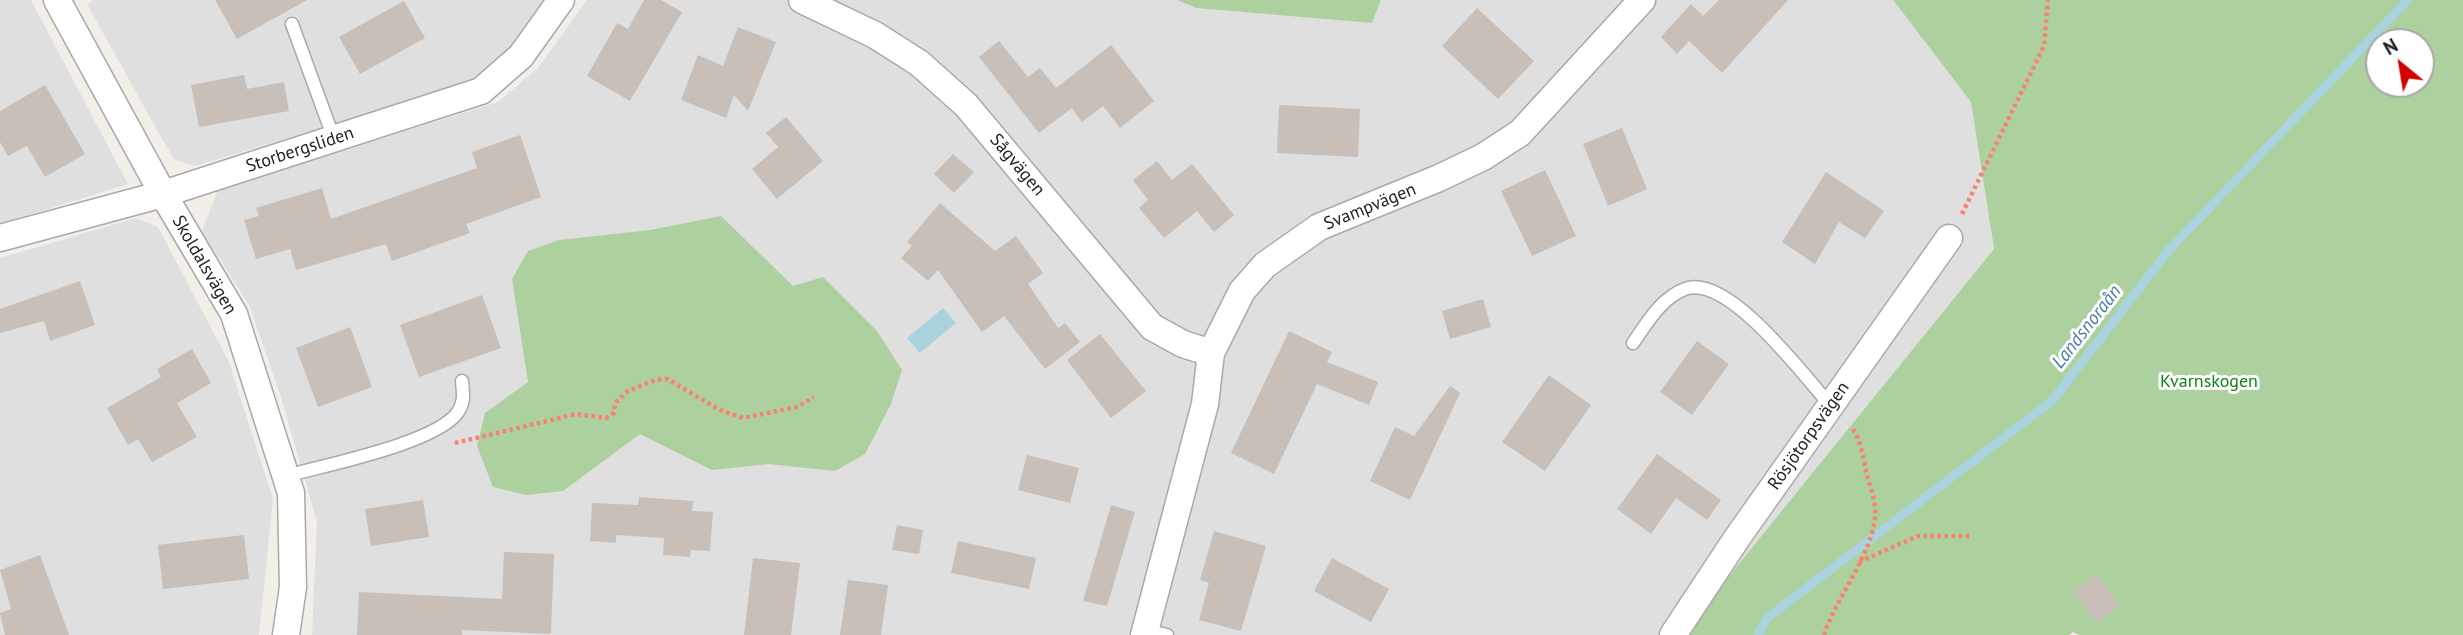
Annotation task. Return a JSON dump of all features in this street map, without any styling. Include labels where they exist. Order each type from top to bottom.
[{"type":"street","name":"Skoldalsvägen","points":[[57,0],[163,194],[234,314],[291,493],[293,587],[286,635]]},
{"type":"street","name":"Storbergsliden","points":[[0,238],[163,194],[481,91],[522,56],[561,0]]},
{"type":"street","name":"Sågvägen","points":[[802,0],[875,34],[919,63],[966,105],[1152,327],[1183,344],[1211,353]]},
{"type":"street","name":"Svampvägen","points":[[1152,633],[1205,404],[1211,353],[1242,291],[1265,265],[1319,227],[1439,178],[1483,157],[1520,133],[1642,0]]},
{"type":"street","name":"Rösjötorpsvägen","points":[[1673,635],[1949,238]]},
{"type":"lane","points":[[292,24],[334,139]]},
{"type":"lane","points":[[1633,343],[1667,298],[1685,288],[1703,285],[1720,293],[1752,319],[1831,406]]},
{"type":"lane","points":[[286,476],[425,436],[457,414],[464,401],[462,381]]},
{"type":"path","points":[[1949,238],[2044,47],[2048,0]]},
{"type":"path","points":[[450,444],[473,441],[576,414],[607,418],[614,413],[615,402],[628,391],[655,380],[667,379],[720,410],[743,418],[797,407],[814,397]]},
{"type":"path","points":[[1824,635],[1831,613],[1865,552],[1875,522],[1875,507],[1856,432],[1831,406]]},
{"type":"path","points":[[1858,563],[1918,536],[1971,536]]},
{"type":"shaded area","points":[[0,0],[31,0],[128,184],[0,224]]},
{"type":"shaded area","points":[[94,0],[551,0],[499,65],[460,86],[195,166],[175,160],[163,141],[87,4]]},
{"type":"shaded area","points":[[587,0],[1177,0],[1196,8],[1372,22],[1381,0],[1893,0],[1971,102],[1994,249],[1681,635],[312,635],[317,522],[280,394],[249,305],[202,231],[218,190],[498,102],[538,68]]},
{"type":"shaded area","points":[[136,218],[158,227],[229,362],[273,499],[259,635],[0,635],[0,258]]},
{"type":"green space","points":[[1177,0],[1381,0],[1372,23],[1196,8]]},
{"type":"green space","name":"Kvarnskogen","points":[[1893,0],[2463,0],[2463,635],[2079,635],[2073,632],[2069,635],[1681,635],[1994,249],[1971,102]]},
{"type":"green space","points":[[721,216],[793,286],[823,277],[877,331],[902,370],[891,404],[865,454],[835,471],[769,464],[712,470],[640,434],[563,491],[526,495],[493,487],[477,446],[485,413],[528,382],[512,279],[528,251],[559,240],[650,230]]},
{"type":"water","points":[[943,308],[956,323],[920,353],[907,338]]},
{"type":"building","points":[[215,0],[307,0],[237,39]]},
{"type":"building","points":[[644,0],[661,0],[682,12],[630,101],[587,76],[617,23],[628,29]]},
{"type":"building","points":[[1719,0],[1788,0],[1722,73],[1689,41],[1677,54],[1661,37],[1691,4],[1703,16]]},
{"type":"building","points":[[404,1],[425,38],[360,74],[339,37]]},
{"type":"building","points":[[1477,8],[1534,61],[1498,99],[1442,46]]},
{"type":"building","points":[[738,27],[776,42],[748,111],[734,95],[726,118],[681,100],[698,55],[723,66]]},
{"type":"building","points":[[999,41],[1028,77],[1040,68],[1056,88],[1111,45],[1154,101],[1120,128],[1103,106],[1082,122],[1072,108],[1039,133],[979,57]]},
{"type":"building","points":[[244,75],[247,89],[284,82],[289,111],[199,127],[191,85]]},
{"type":"building","points":[[45,85],[85,154],[45,177],[27,146],[8,156],[0,142],[0,111]]},
{"type":"building","points":[[1279,105],[1360,109],[1358,157],[1277,153]]},
{"type":"building","points":[[786,117],[823,161],[777,199],[752,169],[778,147],[766,133]]},
{"type":"building","points":[[1622,128],[1647,189],[1608,206],[1583,144]]},
{"type":"building","points":[[520,135],[541,197],[466,224],[470,233],[392,261],[386,244],[296,270],[290,249],[256,259],[244,220],[259,216],[256,208],[322,188],[331,219],[477,168],[472,152]]},
{"type":"building","points":[[953,154],[974,172],[954,193],[934,174]]},
{"type":"building","points":[[1157,161],[1172,180],[1192,164],[1234,215],[1214,232],[1197,211],[1164,238],[1139,208],[1148,200],[1133,180]]},
{"type":"building","points":[[1545,170],[1576,236],[1532,256],[1501,191]]},
{"type":"building","points":[[1826,172],[1884,211],[1865,238],[1839,222],[1815,264],[1782,242]]},
{"type":"building","points":[[940,203],[995,251],[1016,236],[1043,273],[1028,284],[1058,328],[1065,323],[1080,342],[1045,369],[1004,316],[982,332],[938,270],[928,281],[901,258],[912,246],[907,242]]},
{"type":"building","points":[[80,281],[95,325],[50,341],[44,321],[0,333],[0,309]]},
{"type":"building","points":[[482,295],[501,348],[419,377],[400,325]]},
{"type":"building","points":[[1483,299],[1491,327],[1450,339],[1442,311]]},
{"type":"building","points":[[350,327],[372,387],[318,407],[296,348]]},
{"type":"building","points":[[1289,331],[1332,352],[1327,362],[1378,382],[1369,405],[1317,384],[1274,474],[1231,453]]},
{"type":"building","points":[[1100,334],[1146,391],[1111,418],[1067,360]]},
{"type":"building","points":[[1697,341],[1729,364],[1692,415],[1660,392]]},
{"type":"building","points":[[192,349],[211,383],[177,403],[197,437],[152,462],[138,439],[128,445],[107,408],[161,377],[157,369]]},
{"type":"building","points":[[1549,375],[1591,405],[1545,471],[1502,442]]},
{"type":"building","points":[[1450,386],[1460,393],[1410,500],[1370,481],[1395,427],[1414,436]]},
{"type":"building","points":[[1657,454],[1721,500],[1707,520],[1676,498],[1651,534],[1617,509]]},
{"type":"building","points":[[1027,455],[1079,468],[1070,503],[1018,490]]},
{"type":"building","points":[[639,497],[693,501],[692,511],[713,512],[710,551],[691,550],[690,557],[663,555],[664,538],[616,535],[616,543],[590,541],[592,503],[638,505]]},
{"type":"building","points":[[423,500],[429,537],[371,546],[365,509]]},
{"type":"building","points":[[1111,505],[1135,512],[1107,606],[1083,601]]},
{"type":"building","points":[[897,525],[923,530],[919,554],[892,550]]},
{"type":"building","points":[[1214,531],[1266,546],[1241,631],[1199,620],[1209,583],[1200,580]]},
{"type":"building","points":[[244,535],[249,579],[163,589],[158,545]]},
{"type":"building","points":[[958,541],[1036,558],[1029,589],[951,573]]},
{"type":"building","points":[[504,552],[554,554],[551,634],[462,630],[462,635],[357,635],[359,592],[502,599]]},
{"type":"building","points":[[40,555],[69,635],[5,635],[0,613],[11,609],[0,570]]},
{"type":"building","points":[[753,558],[800,563],[791,635],[744,635]]},
{"type":"building","points":[[1332,558],[1389,589],[1371,622],[1314,591]]},
{"type":"building","points":[[2096,575],[2120,606],[2097,623],[2073,592]]},
{"type":"building","points":[[848,580],[888,585],[881,635],[840,635]]},
{"type":"waterway","name":"Landsnoraån","points":[[1758,635],[1767,618],[2052,401],[2168,251],[2408,0]]}]
